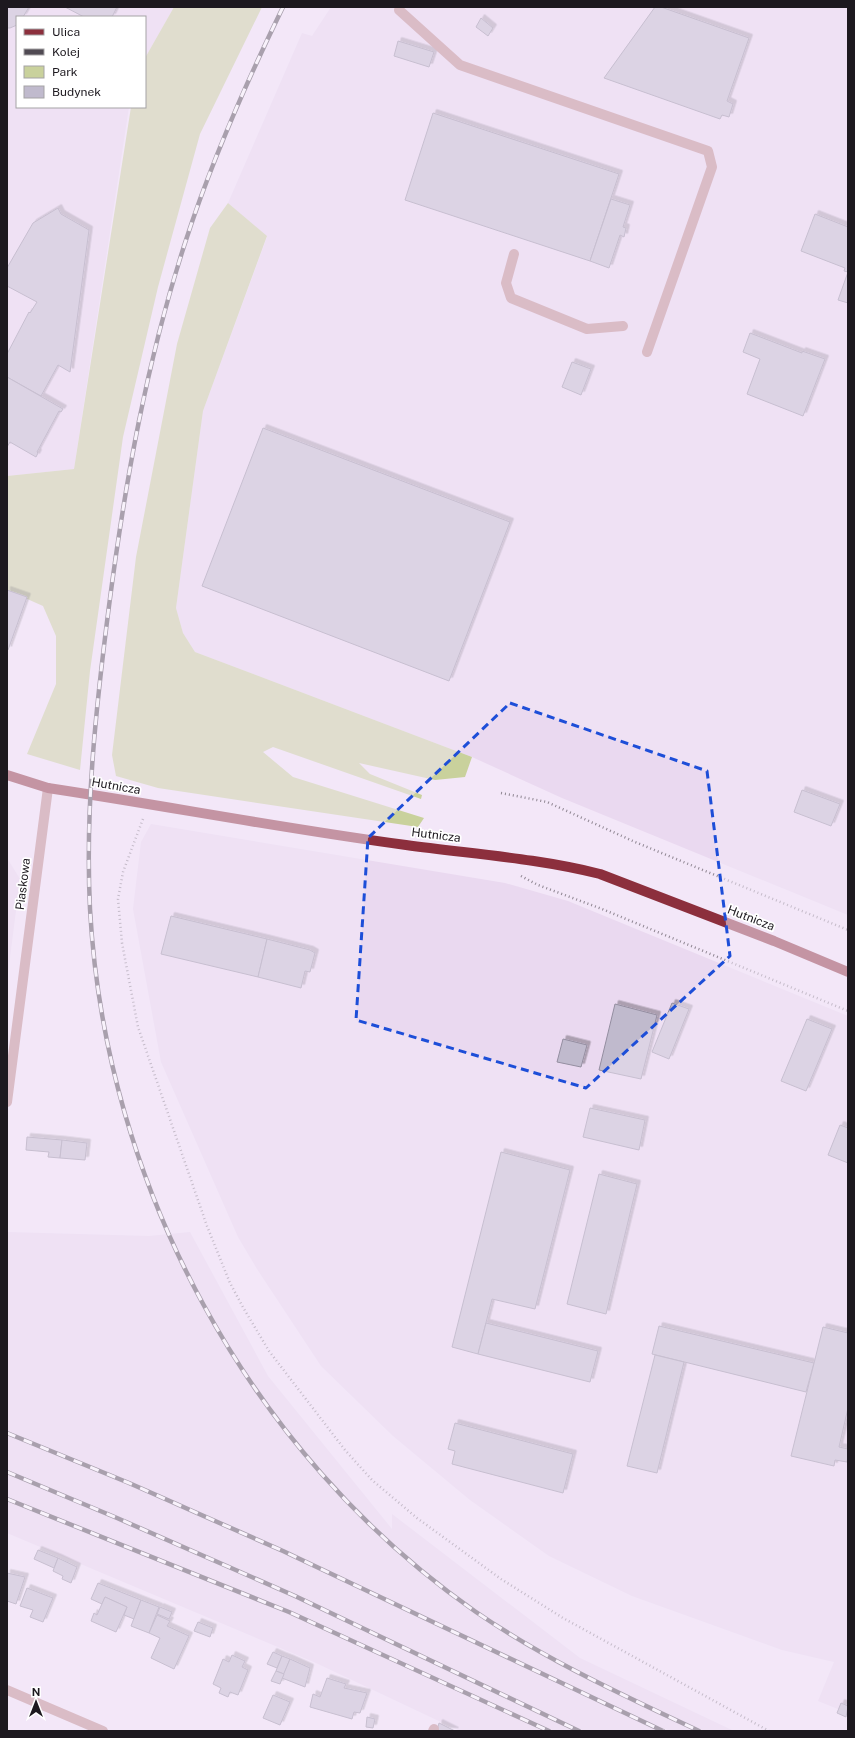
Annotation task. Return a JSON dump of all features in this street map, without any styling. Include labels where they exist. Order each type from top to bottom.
[{"type":"main road","name":"Hutnicza","points":[[7,775],[48,788],[152,805],[406,845],[486,854],[576,868],[600,874],[774,941],[848,972]]},
{"type":"street","points":[[399,10],[460,65],[708,151],[712,167],[647,352]]},
{"type":"street","points":[[514,254],[506,283],[511,298],[587,330],[623,326]]},
{"type":"street","name":"Piaskowa","points":[[7,1102],[48,788]]},
{"type":"street","points":[[7,1690],[102,1731]]},
{"type":"path","points":[[501,793],[547,802],[635,842],[848,930]]},
{"type":"path","points":[[152,805],[143,818],[134,839],[123,872],[118,898],[122,943],[128,981],[138,1027],[207,1226],[233,1289],[269,1351],[345,1450],[372,1480],[417,1518],[500,1579],[563,1618],[769,1731]]},
{"type":"path","points":[[538,885],[602,909],[848,1011]]},
{"type":"highlighted area","points":[[510,703],[707,771],[730,956],[586,1088],[356,1020],[368,838]]},
{"type":"shaded area","points":[[7,7],[174,7],[146,56],[146,16],[16,16],[16,108],[129,108],[74,469],[7,476]]},
{"type":"shaded area","points":[[331,7],[848,7],[848,915],[562,798],[472,757],[195,652],[183,633],[176,608],[203,411],[267,237],[228,203],[302,33],[312,36]]},
{"type":"shaded area","points":[[151,824],[505,883],[568,901],[848,1016],[848,1713],[818,1701],[834,1662],[782,1650],[632,1596],[549,1556],[470,1500],[393,1436],[321,1366],[257,1269],[238,1237],[161,1062],[133,909],[141,842]]},
{"type":"shaded area","points":[[7,858],[20,879],[7,981]]},
{"type":"shaded area","points":[[7,1232],[149,1236],[190,1232],[268,1376],[392,1529],[392,1514],[580,1658],[734,1731],[460,1731],[316,1663],[7,1533]]},
{"type":"green space","points":[[174,7],[262,7],[200,134],[158,287],[123,437],[90,671],[80,770],[27,754],[56,684],[56,636],[43,606],[7,590],[7,476],[74,469],[131,108],[146,108],[146,56]]},
{"type":"green space","points":[[228,203],[267,236],[203,411],[176,608],[183,633],[195,652],[472,757],[465,777],[435,780],[359,763],[370,774],[422,795],[421,799],[273,747],[263,752],[293,777],[424,818],[418,827],[158,788],[116,776],[112,755],[136,557],[177,344],[210,228]]},
{"type":"building","points":[[7,7],[29,7],[24,16],[16,16],[16,25],[7,28]]},
{"type":"building","points":[[65,7],[117,7],[112,16],[82,16]]},
{"type":"building","points":[[655,7],[661,7],[749,38],[727,101],[733,104],[729,117],[722,115],[720,119],[604,78]]},
{"type":"building","points":[[481,18],[493,28],[488,36],[476,27]]},
{"type":"building","points":[[398,41],[434,52],[429,67],[394,56]]},
{"type":"building","points":[[433,113],[619,174],[590,261],[405,200]]},
{"type":"building","points":[[611,199],[630,205],[623,227],[626,228],[624,237],[620,235],[609,268],[590,261]]},
{"type":"building","points":[[58,208],[61,214],[89,230],[70,372],[58,365],[41,396],[7,377],[7,354],[29,312],[30,313],[37,302],[7,286],[7,268],[33,223]]},
{"type":"building","points":[[815,214],[848,227],[848,272],[844,271],[845,268],[801,251]]},
{"type":"building","points":[[848,272],[848,303],[838,300]]},
{"type":"building","points":[[750,333],[802,353],[802,351],[825,359],[803,416],[747,394],[760,359],[743,352]]},
{"type":"building","points":[[572,362],[591,369],[581,395],[562,387]]},
{"type":"building","points":[[7,377],[63,409],[61,412],[59,411],[37,452],[36,457],[10,442],[7,447]]},
{"type":"building","points":[[263,428],[510,522],[449,681],[202,586]]},
{"type":"building","points":[[7,590],[27,597],[8,650],[7,649]]},
{"type":"building","points":[[802,790],[840,804],[831,826],[794,812]]},
{"type":"building","points":[[171,916],[267,939],[258,977],[161,954]]},
{"type":"building","points":[[267,939],[310,950],[315,953],[310,972],[305,971],[301,988],[258,977]]},
{"type":"building","points":[[672,1003],[689,1009],[669,1059],[652,1052]]},
{"type":"building","points":[[615,1004],[657,1015],[641,1079],[599,1070]]},
{"type":"building","points":[[807,1019],[832,1029],[806,1091],[781,1081]]},
{"type":"building","points":[[563,1039],[587,1045],[581,1067],[557,1062]]},
{"type":"building","points":[[590,1108],[645,1120],[639,1150],[583,1137]]},
{"type":"building","points":[[840,1125],[848,1128],[848,1163],[828,1155]]},
{"type":"building","points":[[27,1137],[62,1140],[60,1158],[48,1157],[49,1152],[26,1150]]},
{"type":"building","points":[[62,1140],[87,1143],[85,1160],[60,1158]]},
{"type":"building","points":[[501,1152],[570,1170],[535,1309],[492,1299],[478,1354],[452,1347]]},
{"type":"building","points":[[599,1174],[637,1184],[606,1314],[567,1304]]},
{"type":"building","points":[[486,1323],[598,1351],[590,1382],[478,1354]]},
{"type":"building","points":[[659,1326],[814,1363],[806,1392],[652,1354]]},
{"type":"building","points":[[823,1327],[848,1333],[848,1408],[839,1447],[848,1449],[848,1456],[847,1462],[835,1460],[834,1466],[791,1456]]},
{"type":"building","points":[[655,1355],[684,1362],[657,1473],[627,1466]]},
{"type":"building","points":[[455,1423],[573,1454],[563,1493],[452,1464],[455,1451],[448,1449]]},
{"type":"building","points":[[38,1550],[58,1558],[54,1568],[34,1559]]},
{"type":"building","points":[[58,1558],[77,1567],[71,1583],[62,1579],[63,1576],[53,1571]]},
{"type":"building","points":[[7,1573],[25,1577],[16,1604],[7,1601]]},
{"type":"building","points":[[98,1583],[141,1600],[134,1619],[124,1615],[127,1607],[105,1597],[102,1604],[91,1599]]},
{"type":"building","points":[[27,1588],[53,1598],[43,1622],[30,1617],[33,1610],[20,1606]]},
{"type":"building","points":[[105,1597],[127,1607],[116,1632],[91,1621],[94,1613],[97,1615]]},
{"type":"building","points":[[141,1600],[159,1607],[149,1633],[131,1626]]},
{"type":"building","points":[[160,1607],[172,1612],[169,1619],[157,1614]]},
{"type":"building","points":[[157,1615],[170,1621],[167,1626],[189,1636],[174,1669],[151,1658],[160,1638],[149,1633]]},
{"type":"building","points":[[198,1622],[213,1628],[210,1637],[194,1631]]},
{"type":"building","points":[[273,1652],[282,1656],[277,1668],[267,1664]]},
{"type":"building","points":[[232,1655],[245,1661],[242,1667],[248,1670],[238,1695],[230,1692],[228,1697],[219,1693],[221,1688],[213,1684],[223,1659],[229,1662]]},
{"type":"building","points":[[282,1656],[290,1659],[284,1674],[276,1671]]},
{"type":"building","points":[[290,1659],[310,1668],[305,1687],[282,1678]]},
{"type":"building","points":[[276,1671],[284,1674],[280,1684],[271,1681]]},
{"type":"building","points":[[327,1678],[346,1684],[344,1688],[367,1693],[360,1713],[354,1712],[352,1719],[310,1707],[313,1694],[320,1697]]},
{"type":"building","points":[[273,1695],[290,1702],[280,1725],[263,1718]]},
{"type":"building","points":[[841,1703],[848,1706],[846,1717],[837,1713]]},
{"type":"building","points":[[367,1717],[375,1719],[373,1728],[366,1727]]},
{"type":"building","points":[[439,1723],[455,1731],[437,1731]]},
{"type":"railway","points":[[283,7],[218,151],[196,210],[172,285],[139,422],[115,560],[96,719],[90,795],[89,871],[90,909],[102,1012],[125,1113],[159,1211],[204,1305],[258,1393],[322,1474],[395,1548],[476,1612],[530,1646],[585,1676],[699,1731]]},
{"type":"railway","points":[[7,1433],[129,1483],[283,1551],[663,1731]]},
{"type":"railway","points":[[7,1472],[117,1518],[295,1596],[579,1731]]},
{"type":"railway","points":[[7,1499],[289,1612],[549,1731]]}]
